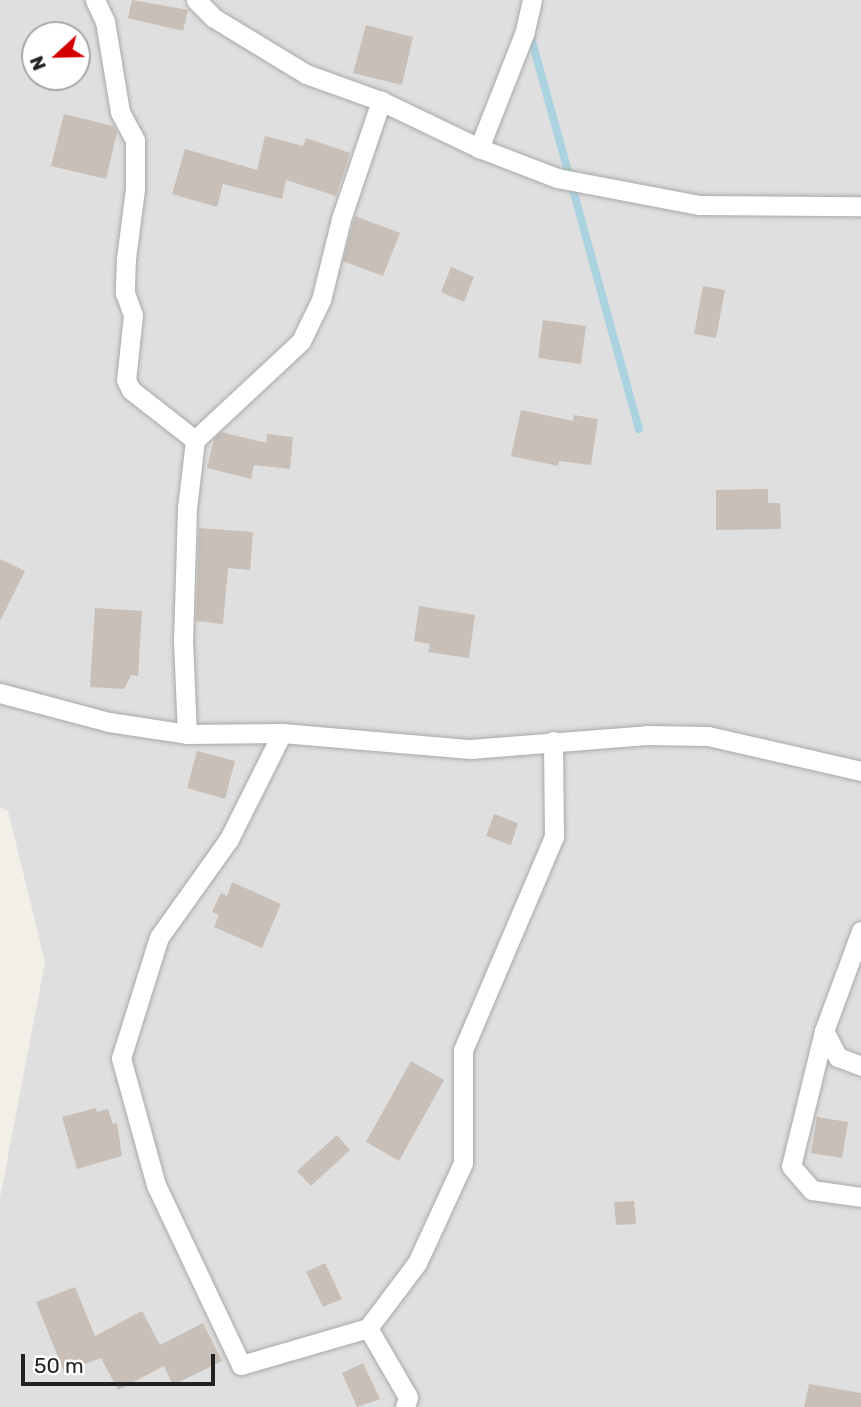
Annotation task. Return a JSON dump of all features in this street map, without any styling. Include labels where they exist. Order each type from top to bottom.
[{"type":"street","points":[[95,0],[105,21],[120,112],[135,140],[135,189],[126,258],[125,293],[133,315],[126,380],[131,390],[195,440]]},
{"type":"street","points":[[197,0],[214,18],[306,74],[381,101],[479,148],[557,178],[699,205],[861,206]]},
{"type":"street","points":[[479,148],[532,0]]},
{"type":"street","points":[[187,734],[183,640],[187,508],[195,440],[300,341],[321,300],[341,219],[381,101]]},
{"type":"street","points":[[0,693],[109,722],[187,734],[282,733],[470,749],[553,741],[708,736],[861,771]]},
{"type":"street","points":[[282,733],[229,839],[159,937],[121,1058],[156,1185],[241,1365],[368,1328],[417,1263],[463,1163],[463,1050],[554,837],[553,741]]},
{"type":"street","points":[[861,931],[824,1031],[791,1166],[812,1190],[861,1197]]},
{"type":"street","points":[[824,1031],[838,1057],[861,1066]]},
{"type":"street","points":[[368,1328],[408,1397],[405,1407]]},
{"type":"shaded area","points":[[0,0],[861,0],[861,1407],[0,1407],[0,1198],[45,962],[8,811],[0,807]]},
{"type":"building","points":[[132,0],[188,10],[183,31],[128,18]]},
{"type":"building","points":[[366,25],[413,37],[402,85],[353,73]]},
{"type":"building","points":[[64,114],[113,126],[117,132],[106,179],[51,166]]},
{"type":"building","points":[[265,136],[303,146],[306,138],[350,153],[336,196],[286,180],[282,199],[223,184],[217,207],[172,194],[185,149],[257,170]]},
{"type":"building","points":[[355,216],[400,233],[383,276],[343,261]]},
{"type":"building","points":[[451,267],[474,277],[464,302],[441,292]]},
{"type":"building","points":[[703,286],[725,290],[716,338],[694,334]]},
{"type":"building","points":[[543,320],[586,326],[581,364],[538,358]]},
{"type":"building","points":[[521,410],[573,421],[574,415],[598,419],[591,465],[559,461],[558,466],[511,456]]},
{"type":"building","points":[[221,432],[266,443],[267,434],[293,437],[290,469],[254,465],[251,479],[207,468],[214,439]]},
{"type":"building","points":[[768,489],[768,503],[780,503],[781,529],[716,530],[716,490]]},
{"type":"building","points":[[199,528],[253,532],[250,570],[228,568],[223,624],[196,621]]},
{"type":"building","points":[[0,559],[25,571],[0,621]]},
{"type":"building","points":[[419,606],[475,615],[469,658],[428,652],[430,644],[414,641]]},
{"type":"building","points":[[95,608],[142,611],[138,676],[131,675],[124,689],[90,687]]},
{"type":"building","points":[[197,751],[235,761],[225,799],[187,788]]},
{"type":"building","points":[[494,814],[518,823],[511,845],[486,836]]},
{"type":"building","points":[[232,882],[281,904],[262,948],[214,927],[219,915],[212,912],[221,893],[227,896]]},
{"type":"building","points":[[411,1061],[444,1080],[399,1161],[366,1142]]},
{"type":"building","points":[[96,1108],[97,1112],[108,1109],[113,1124],[117,1123],[122,1156],[77,1169],[62,1117]]},
{"type":"building","points":[[817,1117],[848,1122],[842,1158],[811,1153]]},
{"type":"building","points":[[337,1135],[350,1150],[311,1186],[297,1171]]},
{"type":"building","points":[[634,1201],[636,1224],[616,1225],[614,1202]]},
{"type":"building","points":[[325,1263],[342,1299],[323,1307],[306,1272]]},
{"type":"building","points":[[75,1287],[95,1336],[142,1311],[160,1345],[203,1323],[222,1361],[173,1385],[164,1366],[118,1390],[101,1358],[64,1372],[36,1302]]},
{"type":"building","points":[[363,1363],[380,1399],[357,1407],[342,1373]]},
{"type":"building","points":[[809,1384],[861,1393],[861,1407],[804,1407]]},
{"type":"waterway","points":[[529,30],[639,429]]}]
